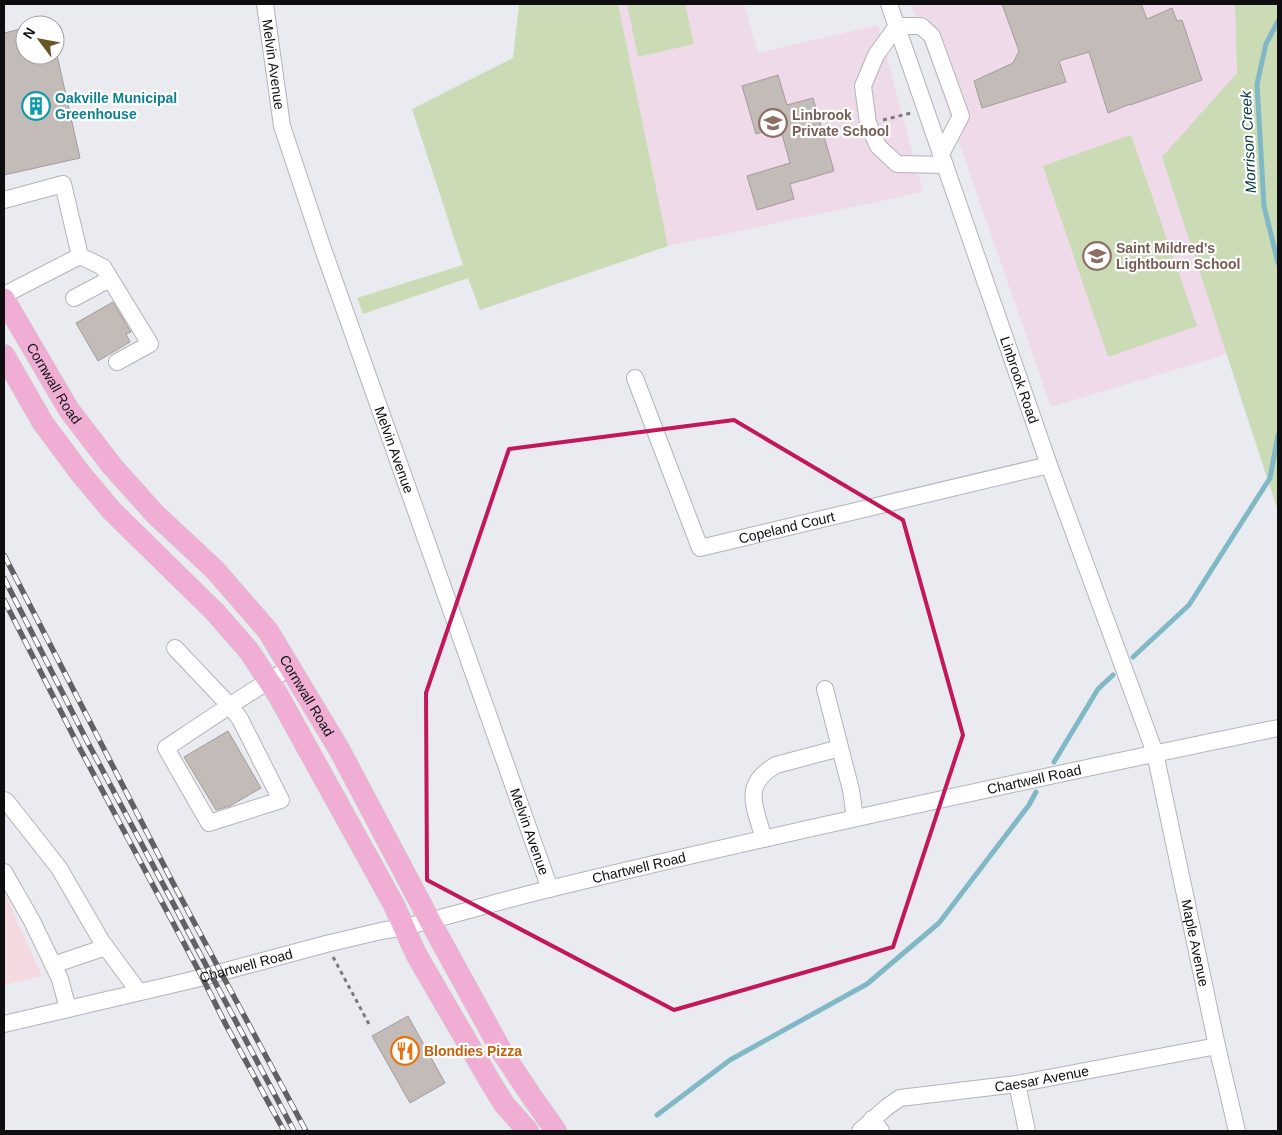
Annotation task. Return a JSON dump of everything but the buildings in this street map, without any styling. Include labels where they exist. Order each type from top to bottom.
[{"type":"main road","name":"Cornwall Road","points":[[4,299],[69,410],[112,466],[155,514],[215,570],[268,631],[339,749],[502,1052],[556,1131]]},
{"type":"main road","name":"Cornwall Road","points":[[4,356],[43,423],[81,474],[112,511],[216,613],[248,651],[268,680],[329,785],[394,905],[416,954],[504,1104],[528,1131]]},
{"type":"street","name":"Melvin Avenue","points":[[265,4],[282,126],[323,249],[550,889]]},
{"type":"street","name":"Linbrook Road","points":[[889,4],[1050,465],[1155,753]]},
{"type":"street","points":[[897,26],[920,26],[932,36],[961,116],[943,159],[897,164],[878,146],[868,123],[863,86],[876,55],[897,26]]},
{"type":"street","points":[[4,200],[64,184],[80,256]]},
{"type":"street","points":[[80,256],[103,267],[150,344],[117,362]]},
{"type":"street","points":[[4,295],[80,256]]},
{"type":"street","points":[[74,298],[110,278]]},
{"type":"street","name":"Copeland Court","points":[[635,378],[700,548],[1050,465]]},
{"type":"street","points":[[174,648],[230,706],[240,719],[281,800],[209,822],[166,748],[230,706],[268,680],[291,667]]},
{"type":"street","points":[[826,689],[855,818]]},
{"type":"street","name":"Chartwell Road","points":[[4,1024],[192,980],[326,944],[430,921],[550,889],[764,839],[1155,753],[1278,728]]},
{"type":"street","points":[[764,839],[753,798],[754,787],[758,779],[766,770],[776,765],[840,748]]},
{"type":"street","name":"Maple Avenue","points":[[1155,753],[1216,1046],[1237,1131]]},
{"type":"street","points":[[4,800],[59,868],[106,947],[139,992]]},
{"type":"street","points":[[4,872],[32,921],[60,979],[68,1008]]},
{"type":"street","points":[[53,965],[106,947]]},
{"type":"street","name":"Caesar Avenue","points":[[860,1131],[877,1125],[887,1107],[900,1098],[1016,1084],[1216,1046]]},
{"type":"street","points":[[1016,1084],[1027,1131]]},
{"type":"path","points":[[868,123],[926,109]]},
{"type":"path","points":[[326,944],[370,1026]]},
{"type":"highlighted area","points":[[734,420],[903,520],[963,735],[893,947],[674,1010],[427,880],[426,693],[509,449]]},
{"type":"shaded area","name":"Linbrook Private School","points":[[618,4],[744,4],[758,53],[878,25],[923,192],[668,246]]},
{"type":"shaded area","name":"Saint Mildred's Lightbourn School","points":[[911,4],[1235,4],[1237,73],[1162,158],[1227,354],[1051,407]]},
{"type":"shaded area","points":[[4,892],[42,976],[4,985]]},
{"type":"green space","points":[[519,4],[618,4],[668,246],[480,310],[468,278],[363,314],[357,298],[463,265],[412,109],[513,58]]},
{"type":"green space","points":[[627,4],[685,4],[694,44],[638,57]]},
{"type":"green space","points":[[1235,4],[1278,4],[1278,511],[1162,157],[1237,73]]},
{"type":"green space","points":[[1131,135],[1197,326],[1108,357],[1043,166]]},
{"type":"waterway","name":"Morrison Creek","points":[[1278,21],[1266,44],[1257,84],[1264,206],[1278,263]]},
{"type":"waterway","points":[[1133,657],[1189,605],[1270,478],[1278,435]]},
{"type":"waterway","points":[[1054,762],[1098,689],[1113,675]]},
{"type":"waterway","points":[[657,1115],[730,1060],[867,984],[939,923],[1029,805],[1036,792]]},
{"type":"railway","points":[[4,555],[173,883],[306,1131]]},
{"type":"railway","points":[[4,578],[87,741],[294,1131]]},
{"type":"railway","points":[[4,600],[78,745],[284,1131]]},
{"type":"place","name":"Oakville Municipal Greenhouse","points":[[36,106]]},
{"type":"place","name":"Linbrook Private School","points":[[773,123]]},
{"type":"place","name":"Saint Mildred's Lightbourn School","points":[[1097,256]]},
{"type":"place","name":"Blondies Pizza","points":[[405,1051]]}]
